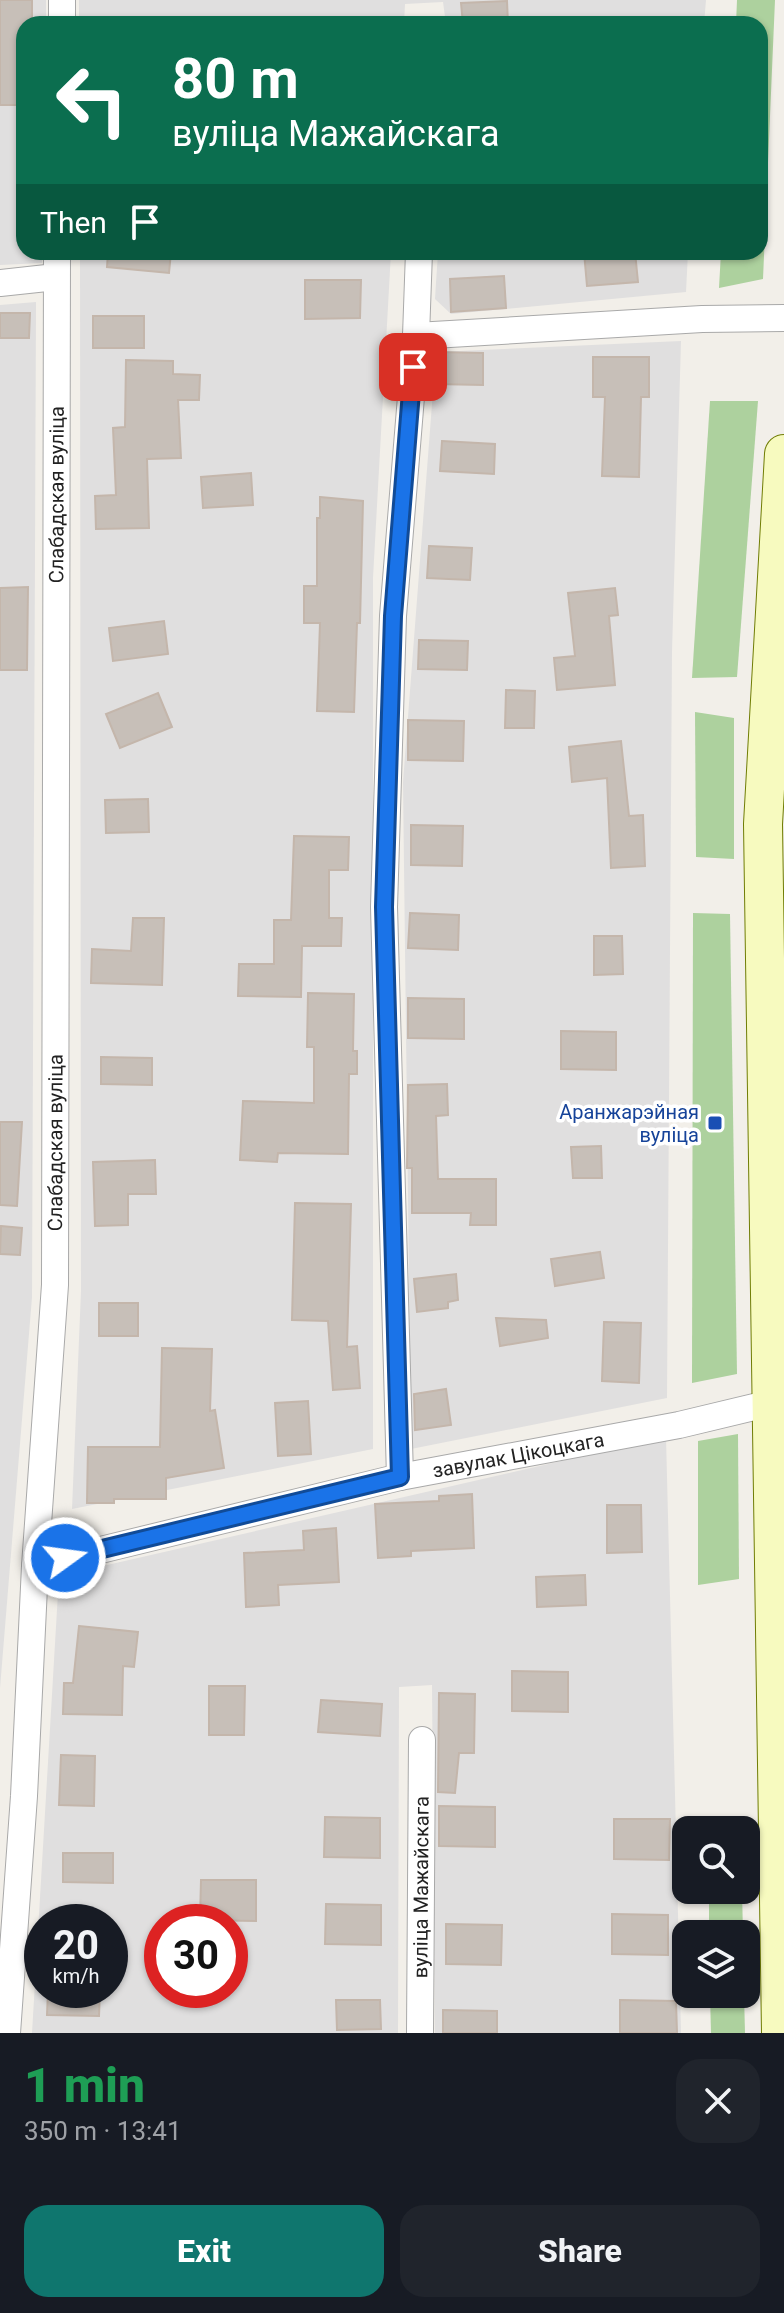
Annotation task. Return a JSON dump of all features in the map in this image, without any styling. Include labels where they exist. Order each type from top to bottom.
[{"type":"main road","points":[[781,2033],[763,824],[784,454]]},
{"type":"street","points":[[400,1477],[384,907],[393,616],[416,336],[419,260]]},
{"type":"street","points":[[0,283],[57,265]]},
{"type":"street","name":"Слабадская вуліца","points":[[7,2033],[12,1797],[35,1566],[55,1285],[57,265]]},
{"type":"street","points":[[416,336],[702,319],[784,318]]},
{"type":"street","name":"завулак Цікоцкага","points":[[35,1566],[400,1477],[690,1423],[771,1403]]},
{"type":"street","name":"вуліца Мажайскага","points":[[420,2033],[422,1740]]},
{"type":"shaded area","points":[[0,0],[46,0],[46,16],[16,16],[16,260],[42,260],[42,263],[0,265]]},
{"type":"shaded area","points":[[79,0],[706,0],[705,16],[445,16],[443,2],[405,4],[404,16],[79,16]]},
{"type":"shaded area","points":[[80,260],[391,260],[373,578],[373,1449],[72,1509],[81,1291]]},
{"type":"shaded area","points":[[437,260],[688,260],[686,292],[451,314],[435,299]]},
{"type":"shaded area","points":[[36,302],[32,1297],[0,1688],[0,305]]},
{"type":"shaded area","points":[[681,341],[672,652],[667,1398],[411,1449],[403,782],[436,352]]},
{"type":"shaded area","points":[[666,1437],[676,1816],[672,1816],[672,1904],[678,1904],[678,1920],[672,1920],[672,2008],[680,2008],[681,2033],[435,2033],[432,1685],[399,1687],[398,2033],[32,2033],[33,2008],[128,2008],[128,1904],[40,1904],[59,1576]]},
{"type":"green space","points":[[737,0],[775,0],[768,163],[768,16],[736,16]]},
{"type":"green space","points":[[721,260],[764,260],[763,279],[719,288]]},
{"type":"green space","points":[[710,401],[758,401],[737,677],[692,678]]},
{"type":"green space","points":[[695,712],[734,718],[734,859],[696,857]]},
{"type":"green space","points":[[693,913],[730,914],[737,1374],[692,1383]]},
{"type":"green space","points":[[738,1434],[739,1579],[698,1585],[698,1441]]},
{"type":"green space","points":[[709,1904],[742,1904],[743,1920],[709,1920]]},
{"type":"green space","points":[[710,2008],[744,2008],[745,2033],[711,2033]]},
{"type":"building","points":[[0,0],[32,0],[32,16],[16,16],[16,105],[0,105]]},
{"type":"building","points":[[507,1],[508,16],[462,16],[461,3]]},
{"type":"building","points":[[107,260],[170,260],[169,273],[107,267]]},
{"type":"building","points":[[585,260],[636,260],[638,282],[587,286]]},
{"type":"building","points":[[504,276],[506,308],[451,312],[450,279]]},
{"type":"building","points":[[305,280],[361,280],[360,318],[305,319]]},
{"type":"building","points":[[0,313],[30,313],[29,338],[0,338]]},
{"type":"building","points":[[93,316],[144,316],[144,348],[93,348]]},
{"type":"building","points":[[436,352],[483,353],[483,385],[435,384]]},
{"type":"building","points":[[593,357],[649,357],[649,397],[641,397],[639,477],[602,476],[605,397],[593,397]]},
{"type":"building","points":[[126,360],[173,361],[173,374],[200,375],[199,400],[178,400],[181,458],[147,459],[149,528],[96,529],[95,496],[116,495],[113,428],[125,427]]},
{"type":"building","points":[[442,441],[495,444],[494,474],[440,471]]},
{"type":"building","points":[[251,473],[253,505],[203,508],[201,477]]},
{"type":"building","points":[[320,497],[363,501],[354,712],[317,711],[320,623],[304,623],[304,586],[317,586]]},
{"type":"building","points":[[429,546],[472,548],[470,580],[427,578]]},
{"type":"building","points":[[28,587],[27,670],[0,670],[0,588]]},
{"type":"building","points":[[615,588],[618,615],[609,616],[615,685],[557,690],[554,658],[575,656],[568,593]]},
{"type":"building","points":[[164,621],[168,654],[113,661],[109,628]]},
{"type":"building","points":[[419,640],[468,641],[467,670],[418,669]]},
{"type":"building","points":[[506,690],[535,691],[534,728],[505,728]]},
{"type":"building","points":[[158,693],[172,727],[120,748],[106,714]]},
{"type":"building","points":[[408,720],[464,721],[463,761],[408,760]]},
{"type":"building","points":[[621,741],[629,816],[643,815],[645,866],[611,868],[607,778],[572,782],[569,747]]},
{"type":"building","points":[[148,799],[149,832],[106,833],[105,800]]},
{"type":"building","points":[[411,825],[463,826],[462,866],[411,865]]},
{"type":"building","points":[[294,836],[349,837],[348,870],[329,870],[329,918],[342,918],[341,946],[302,946],[301,997],[238,996],[239,964],[274,964],[274,920],[291,920]]},
{"type":"building","points":[[410,913],[459,915],[458,950],[408,948]]},
{"type":"building","points":[[133,918],[164,918],[162,985],[91,983],[92,949],[131,951]]},
{"type":"building","points":[[594,936],[622,936],[623,974],[594,975]]},
{"type":"building","points":[[308,993],[354,994],[353,1051],[357,1051],[357,1074],[349,1074],[348,1154],[278,1153],[277,1162],[240,1160],[243,1101],[314,1103],[314,1047],[307,1047]]},
{"type":"building","points":[[408,998],[464,999],[464,1039],[408,1038]]},
{"type":"building","points":[[561,1031],[616,1032],[616,1070],[561,1069]]},
{"type":"building","points":[[101,1057],[152,1058],[152,1085],[101,1084]]},
{"type":"building","points":[[447,1084],[448,1115],[436,1116],[438,1179],[496,1179],[496,1225],[470,1225],[471,1213],[412,1213],[412,1168],[407,1168],[408,1085]]},
{"type":"building","points":[[0,1122],[22,1122],[17,1206],[0,1205]]},
{"type":"building","points":[[601,1146],[602,1178],[573,1178],[571,1147]]},
{"type":"building","points":[[155,1160],[156,1194],[128,1194],[128,1225],[95,1226],[93,1162]]},
{"type":"building","points":[[295,1203],[351,1204],[347,1347],[357,1346],[360,1388],[333,1390],[328,1321],[292,1320]]},
{"type":"building","points":[[1,1226],[22,1228],[20,1255],[0,1254]]},
{"type":"building","points":[[600,1252],[604,1278],[555,1286],[551,1259]]},
{"type":"building","points":[[456,1274],[458,1300],[448,1302],[448,1308],[417,1312],[414,1279]]},
{"type":"building","points":[[99,1303],[138,1303],[138,1336],[99,1336]]},
{"type":"building","points":[[496,1318],[546,1320],[548,1338],[500,1346]]},
{"type":"building","points":[[604,1322],[641,1323],[639,1383],[602,1381]]},
{"type":"building","points":[[162,1348],[212,1349],[210,1411],[215,1410],[224,1468],[166,1478],[166,1499],[114,1499],[114,1503],[87,1503],[88,1447],[160,1447]]},
{"type":"building","points":[[446,1389],[451,1425],[415,1430],[414,1394]]},
{"type":"building","points":[[308,1401],[311,1454],[278,1456],[275,1403]]},
{"type":"building","points":[[472,1494],[474,1548],[411,1551],[411,1556],[378,1558],[375,1504],[439,1501],[439,1496]]},
{"type":"building","points":[[607,1505],[641,1505],[642,1552],[607,1553]]},
{"type":"building","points":[[336,1528],[339,1582],[278,1585],[279,1605],[246,1607],[244,1553],[304,1550],[303,1531]]},
{"type":"building","points":[[585,1575],[586,1605],[537,1607],[536,1577]]},
{"type":"building","points":[[79,1626],[138,1632],[134,1667],[123,1666],[122,1715],[63,1714],[64,1683],[73,1683]]},
{"type":"building","points":[[512,1671],[568,1672],[568,1712],[512,1711]]},
{"type":"building","points":[[209,1686],[245,1686],[244,1735],[209,1735]]},
{"type":"building","points":[[439,1693],[475,1694],[474,1753],[459,1753],[455,1793],[438,1792]]},
{"type":"building","points":[[321,1700],[382,1704],[380,1736],[318,1732]]},
{"type":"building","points":[[61,1755],[95,1756],[94,1806],[59,1805]]},
{"type":"building","points":[[439,1806],[495,1807],[495,1847],[439,1846]]},
{"type":"building","points":[[325,1817],[380,1818],[380,1858],[324,1857]]},
{"type":"building","points":[[614,1819],[670,1819],[669,1860],[614,1859]]},
{"type":"building","points":[[63,1853],[113,1853],[113,1883],[63,1882]]},
{"type":"building","points":[[201,1880],[256,1880],[256,1921],[248,1921],[248,1904],[200,1904]]},
{"type":"building","points":[[326,1904],[381,1905],[381,1945],[325,1944]]},
{"type":"building","points":[[612,1914],[668,1915],[668,1955],[612,1954]]},
{"type":"building","points":[[446,1924],[502,1925],[501,1965],[446,1964]]},
{"type":"building","points":[[336,2000],[380,2000],[381,2029],[337,2030]]},
{"type":"building","points":[[620,2000],[672,2001],[672,2008],[676,2008],[677,2033],[620,2033]]},
{"type":"building","points":[[47,2008],[99,2008],[99,2016],[47,2015]]},
{"type":"building","points":[[443,2010],[497,2011],[497,2033],[443,2033]]},
{"type":"place","name":"Аранжарэйная вуліца","points":[[715,1123]]},
{"type":"route","points":[[65,1558],[400,1477],[384,907],[393,616],[413,367]]}]
